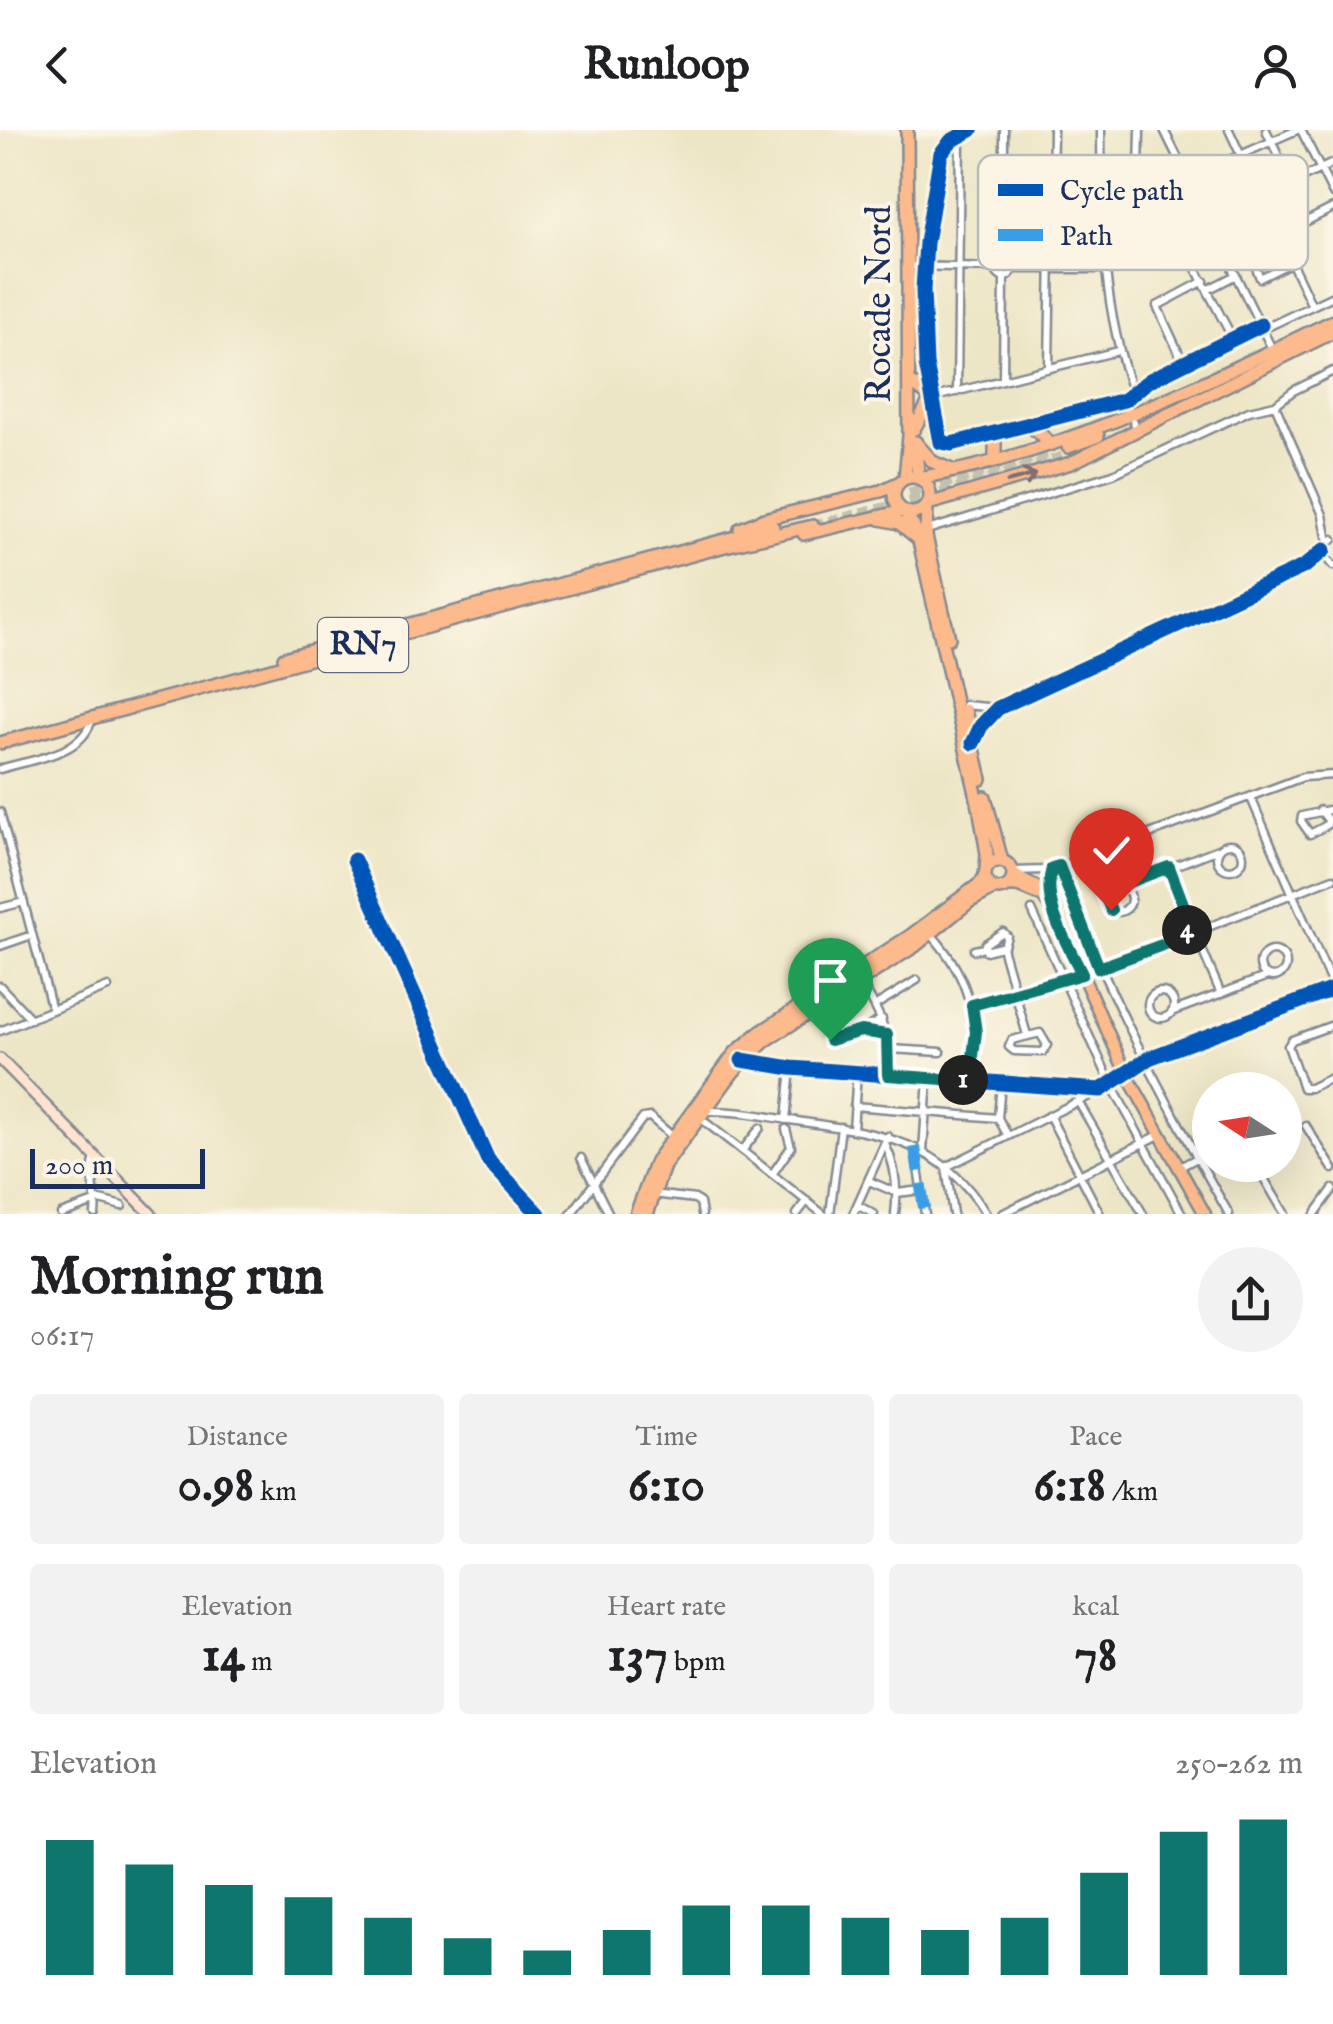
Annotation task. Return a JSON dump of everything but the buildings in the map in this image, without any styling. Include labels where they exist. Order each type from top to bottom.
[{"type":"highway","name":"Rocade Nord","points":[[910,130],[918,266],[912,383],[915,436],[910,479]]},
{"type":"highway","name":"Rocade Nord","points":[[910,130],[910,479]]},
{"type":"highway","points":[[724,542],[765,542],[919,512],[927,505],[1060,468],[1333,321]]},
{"type":"highway","points":[[724,542],[764,519],[876,493],[910,479],[1052,444],[1132,416],[1333,332]]},
{"type":"highway","points":[[912,383],[931,398],[923,408],[915,436],[933,462],[956,470]]},
{"type":"highway","points":[[1132,416],[1069,451],[1138,429]]},
{"type":"highway","points":[[1028,424],[1052,444]]},
{"type":"highway","points":[[995,432],[995,460]]},
{"type":"highway","points":[[910,479],[930,490],[922,534],[979,807],[988,883],[1001,887]]},
{"type":"highway","points":[[647,1214],[664,1166],[742,1060],[931,933],[969,902],[1001,887],[1013,872],[996,846],[922,534],[894,500],[910,479]]},
{"type":"highway","points":[[876,519],[922,534]]},
{"type":"highway","name":"RN7","points":[[0,739],[724,542],[812,522]]},
{"type":"highway","name":"RN7","points":[[0,739],[92,718],[724,542]]},
{"type":"highway","points":[[636,1214],[648,1176],[673,1137],[725,1065],[749,1040],[910,936],[981,882],[991,863],[1002,860]]},
{"type":"main road","points":[[1051,908],[1049,883],[1056,867]]},
{"type":"main road","points":[[1013,872],[1031,882],[1051,908],[1126,1074],[1205,1214]]},
{"type":"main road","points":[[1001,887],[1020,887],[1042,897]]},
{"type":"street","points":[[971,130],[947,144],[940,158],[918,266],[931,398],[938,436],[944,444],[1124,400],[1150,380],[1333,296]]},
{"type":"street","points":[[1052,155],[1053,130]]},
{"type":"street","points":[[1139,155],[1140,130]]},
{"type":"street","points":[[1164,130],[1176,155]]},
{"type":"street","points":[[1229,130],[1241,155]]},
{"type":"street","points":[[1266,130],[1278,155]]},
{"type":"street","points":[[1243,155],[1299,130],[1333,194]]},
{"type":"street","points":[[957,392],[960,136]]},
{"type":"street","points":[[1308,175],[1333,163]]},
{"type":"street","points":[[1308,220],[1333,208]]},
{"type":"street","points":[[918,266],[978,268]]},
{"type":"street","points":[[998,270],[1004,276],[1004,380]]},
{"type":"street","points":[[1004,276],[1011,270]]},
{"type":"street","points":[[1049,368],[1050,270]]},
{"type":"street","points":[[1104,270],[1118,351],[1133,394]]},
{"type":"street","points":[[1198,270],[1233,339]]},
{"type":"street","points":[[1233,270],[1275,354]]},
{"type":"street","points":[[1257,270],[1260,278],[1276,270]]},
{"type":"street","points":[[1296,270],[1312,306]]},
{"type":"street","points":[[1209,289],[1236,276]]},
{"type":"street","points":[[1184,364],[1157,306],[1204,281]]},
{"type":"street","points":[[931,398],[1118,351]]},
{"type":"street","points":[[922,534],[1113,474],[1249,411],[1275,406],[1293,391],[1333,372]]},
{"type":"street","points":[[1124,400],[1138,429]]},
{"type":"street","points":[[1275,406],[1323,515],[1333,529]]},
{"type":"street","points":[[1305,566],[1331,565],[1323,515]]},
{"type":"street","points":[[973,743],[981,726],[998,708],[1305,566],[1328,544]]},
{"type":"street","points":[[964,705],[998,708]]},
{"type":"street","points":[[0,769],[74,746],[86,734],[92,718]]},
{"type":"street","points":[[1013,872],[1056,867],[1303,776],[1333,775]]},
{"type":"street","points":[[946,1167],[1078,1102],[1144,1060],[1333,988],[1251,798]]},
{"type":"street","points":[[1320,810],[1333,810]]},
{"type":"street","points":[[0,812],[52,1010]]},
{"type":"street","points":[[1123,886],[1129,906],[1113,912],[1105,892],[1169,867],[1218,849],[1237,844],[1244,858],[1242,864],[1224,870],[1216,854],[1218,849]]},
{"type":"street","points":[[354,860],[488,1160],[540,1214]]},
{"type":"street","points":[[0,867],[14,864]]},
{"type":"street","points":[[1056,867],[1099,968],[1192,1150]]},
{"type":"street","points":[[1169,867],[1191,925],[1187,936]]},
{"type":"street","points":[[1221,994],[1198,940],[1202,929],[1333,878]]},
{"type":"street","points":[[0,908],[24,902]]},
{"type":"street","points":[[1032,910],[1111,1084],[1182,1214]]},
{"type":"street","points":[[1191,925],[1202,929]]},
{"type":"street","points":[[984,948],[1001,932],[1007,936],[1002,947],[1026,1036]]},
{"type":"street","points":[[931,933],[956,966],[972,1005],[976,1032],[970,1081]]},
{"type":"street","points":[[0,946],[32,935]]},
{"type":"street","points":[[1099,968],[1187,936],[1198,940]]},
{"type":"street","points":[[974,950],[984,948],[990,952],[1002,947]]},
{"type":"street","points":[[1174,1011],[1167,992],[1148,1000],[1154,1016],[1174,1011],[1221,994],[1268,976],[1287,968],[1281,952],[1260,960],[1268,976]]},
{"type":"street","points":[[972,1005],[1082,974]]},
{"type":"street","points":[[876,1005],[916,980]]},
{"type":"street","points":[[859,981],[876,1005],[887,1035],[888,1075]]},
{"type":"street","points":[[0,986],[31,1019]]},
{"type":"street","points":[[0,1031],[108,987]]},
{"type":"street","points":[[830,1040],[861,1031],[882,1019]]},
{"type":"street","points":[[1333,1025],[1292,1040],[1288,1046],[1303,1088],[1333,1077]]},
{"type":"street","points":[[861,1031],[887,1035]]},
{"type":"street","points":[[1037,1032],[1044,1035],[1046,1050],[1010,1049],[1012,1040],[1026,1036],[1037,1032]]},
{"type":"street","points":[[890,1049],[941,1052]]},
{"type":"street","points":[[0,1059],[151,1214]]},
{"type":"street","points":[[742,1060],[791,1068],[1100,1090]]},
{"type":"street","points":[[773,1173],[790,1148],[786,1124],[791,1068]]},
{"type":"street","points":[[852,1130],[857,1073]]},
{"type":"street","points":[[925,1214],[919,1149],[928,1078]]},
{"type":"street","points":[[1001,1084],[998,1118],[1008,1136]]},
{"type":"street","points":[[716,1095],[732,1111]]},
{"type":"street","points":[[1078,1102],[1143,1214]]},
{"type":"street","points":[[854,1106],[998,1118]]},
{"type":"street","points":[[702,1114],[732,1111],[786,1124],[841,1127],[888,1136],[919,1149],[946,1167],[970,1190],[986,1214]]},
{"type":"street","points":[[702,1114],[742,1151],[826,1214],[841,1127]]},
{"type":"street","points":[[570,1214],[645,1116],[673,1137]]},
{"type":"street","points":[[1050,1117],[1100,1214]]},
{"type":"street","points":[[1306,1126],[1333,1169]]},
{"type":"street","points":[[742,1151],[760,1128]]},
{"type":"street","points":[[1002,1214],[1159,1135]]},
{"type":"street","points":[[853,1214],[888,1136]]},
{"type":"street","points":[[884,1144],[892,1161],[897,1193],[895,1214]]},
{"type":"street","points":[[95,1214],[97,1201],[90,1178],[96,1157]]},
{"type":"street","points":[[581,1158],[608,1214]]},
{"type":"street","points":[[1178,1168],[1192,1160]]},
{"type":"street","points":[[946,1167],[953,1214]]},
{"type":"street","points":[[868,1181],[897,1193],[922,1190]]},
{"type":"street","points":[[1210,1182],[1228,1214]]},
{"type":"street","points":[[1266,1182],[1285,1214]]},
{"type":"street","points":[[1315,1214],[1333,1190]]},
{"type":"street","points":[[652,1194],[697,1200],[702,1214]]},
{"type":"street","points":[[60,1214],[97,1201],[122,1206]]},
{"type":"street","points":[[797,1214],[807,1201]]},
{"type":"street","points":[[857,1205],[874,1214]]},
{"type":"tunnel","points":[[909,493],[1050,453]]},
{"type":"tunnel","points":[[813,526],[1070,455]]},
{"type":"marked path","points":[[915,1147],[925,1214]]},
{"type":"cycle path","points":[[971,130],[951,141],[941,153],[926,243],[926,364],[941,442],[951,444],[1124,400],[1150,380],[1261,325]]},
{"type":"cycle path","points":[[973,743],[981,726],[998,708],[1305,566],[1324,550]]},
{"type":"cycle path","points":[[354,860],[488,1160],[539,1214]]},
{"type":"cycle path","points":[[742,1060],[791,1068],[1101,1090],[1149,1058],[1333,989]]},
{"type":"route","points":[[830,1040],[861,1031],[887,1035],[888,1075],[970,1081],[976,1032],[972,1005],[1082,974],[1051,908],[1052,868],[1059,866],[1099,968],[1187,936],[1191,925],[1169,867],[1107,890],[1105,896],[1111,910]]}]
